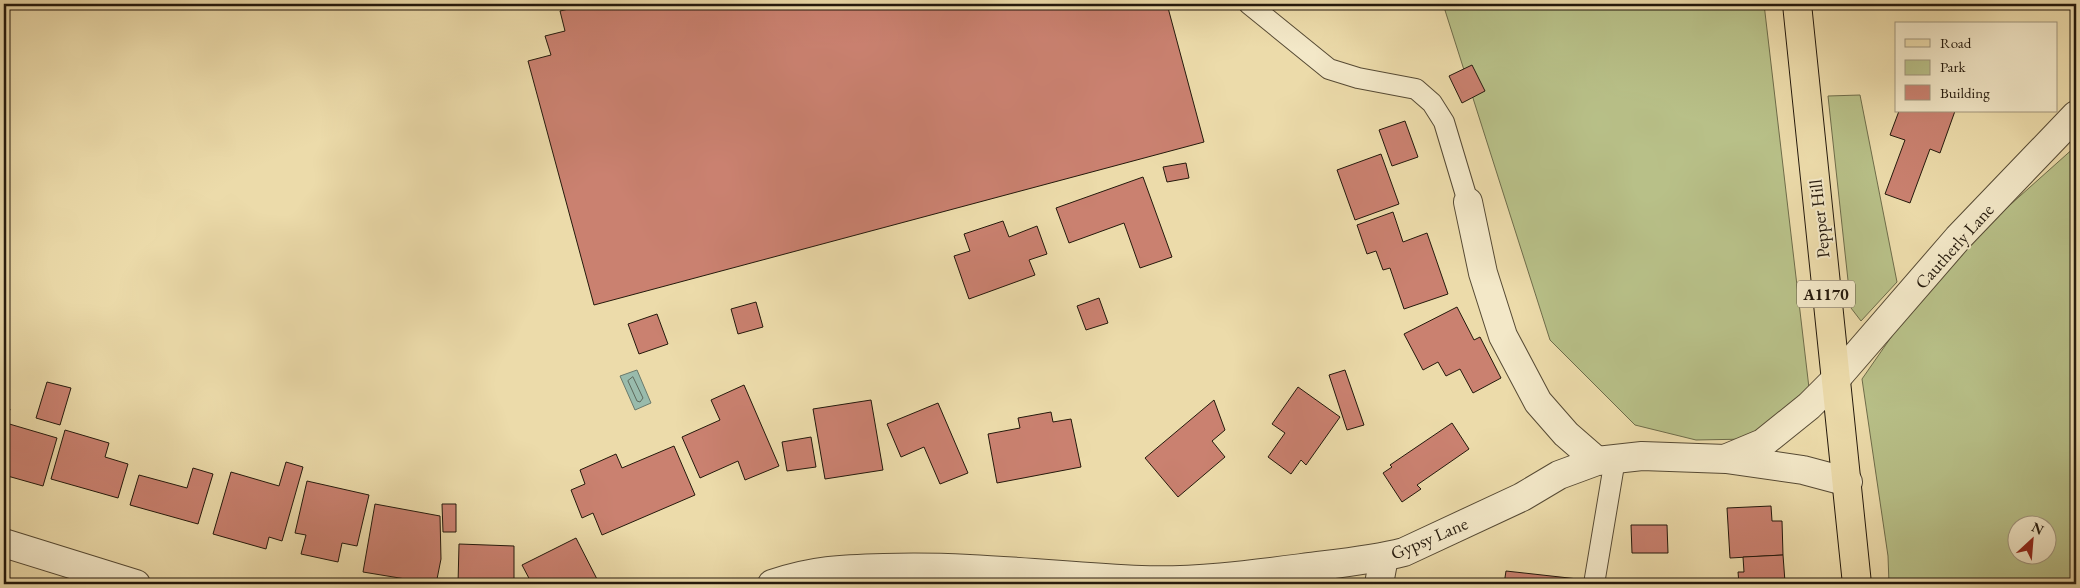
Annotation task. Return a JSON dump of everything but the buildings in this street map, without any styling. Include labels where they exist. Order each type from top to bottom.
[{"type":"main road","name":"Pepper Hill","points":[[1797,4],[1835,380],[1848,482],[1857,584]]},
{"type":"street","name":"Cautherly Lane","points":[[1835,380],[1958,238],[2076,115]]},
{"type":"street","points":[[1468,202],[1483,273],[1503,336],[1538,402],[1566,434],[1606,460]]},
{"type":"street","name":"Gypsy Lane","points":[[1726,459],[1763,444],[1809,406],[1835,380]]},
{"type":"street","name":"Gypsy Lane","points":[[772,584],[799,575],[837,569],[911,567],[1142,580],[1213,577],[1278,571],[1384,557],[1404,552],[1522,497],[1559,475],[1606,460],[1642,456],[1726,459],[1803,470],[1848,482]]},
{"type":"street","points":[[4,543],[136,584]]},
{"type":"street","points":[[1378,584],[1384,557]]},
{"type":"lane","points":[[1249,4],[1329,69],[1358,78],[1416,89],[1432,103],[1444,122],[1468,202]]},
{"type":"lane","points":[[1594,584],[1606,460]]},
{"type":"green space","points":[[1443,4],[1764,4],[1809,388],[1783,418],[1749,439],[1696,440],[1635,425],[1550,340]]},
{"type":"green space","points":[[1860,95],[1897,282],[1861,321],[1851,308],[1828,96]]},
{"type":"green space","points":[[2076,146],[2076,584],[1889,584],[1888,556],[1862,379],[1910,310],[1973,238]]},
{"type":"water","points":[[637,370],[651,403],[635,410],[620,376]]}]
